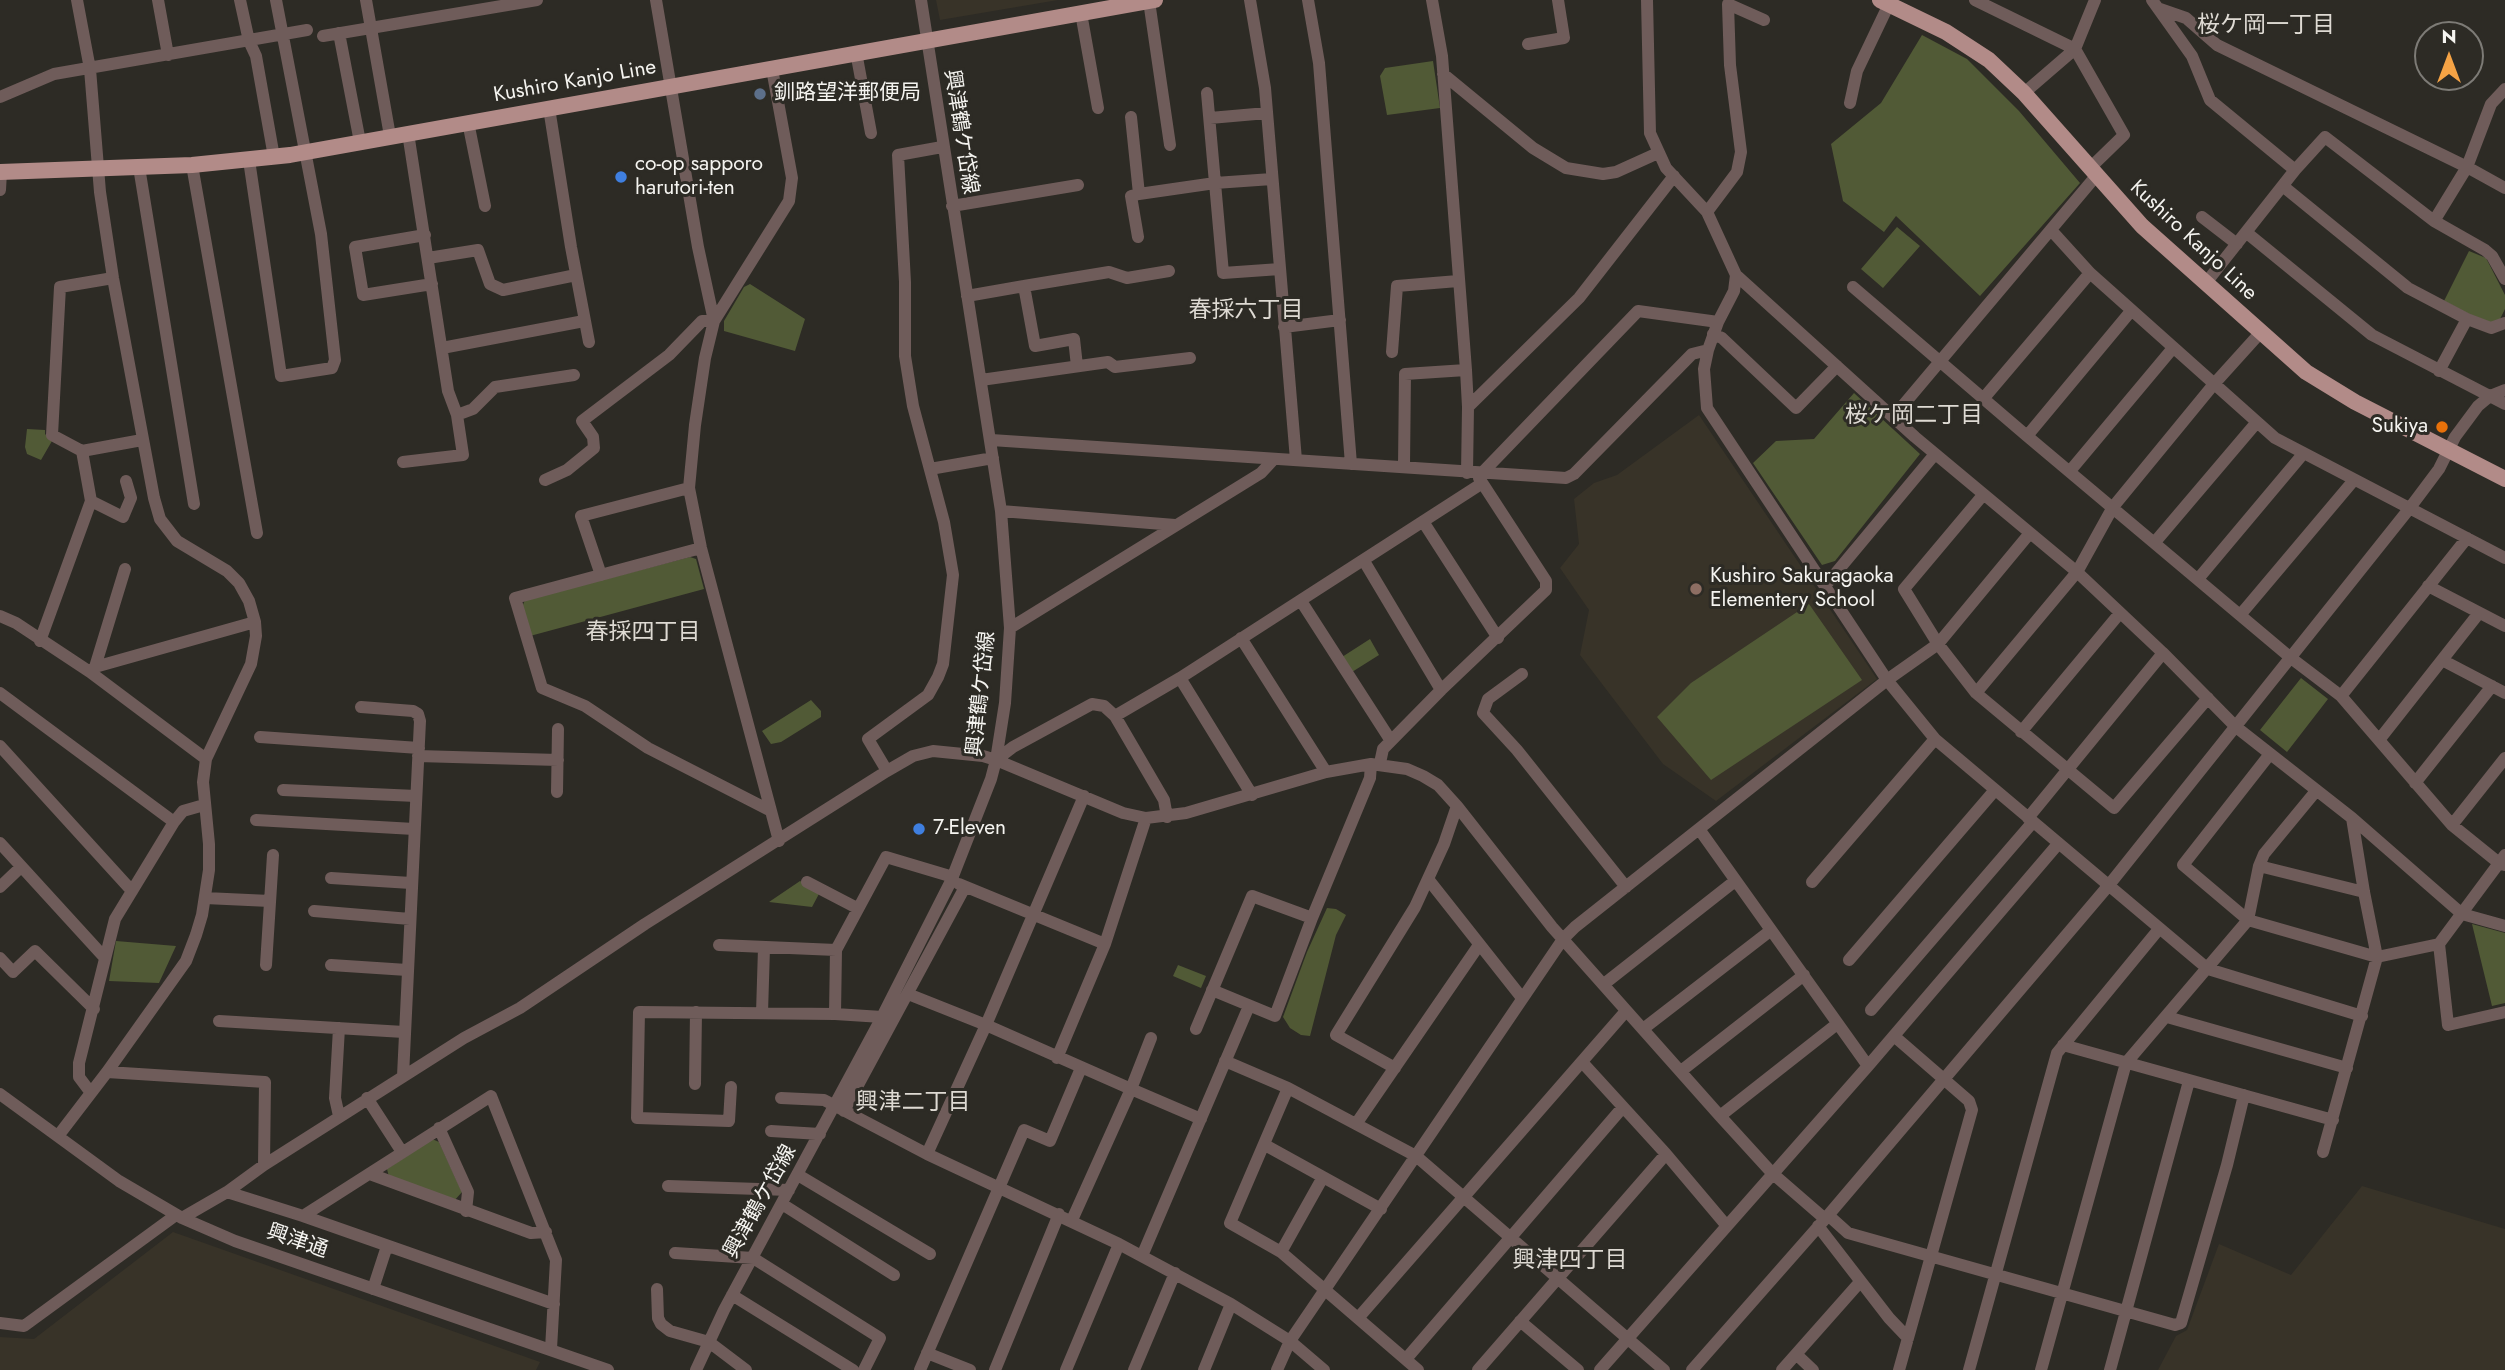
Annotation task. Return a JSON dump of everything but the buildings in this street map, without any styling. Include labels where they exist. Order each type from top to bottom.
[{"type":"main road","name":"Kushiro Kanjo Line","points":[[1,172],[192,165],[274,157],[1152,1]]},
{"type":"main road","name":"Kushiro Kanjo Line","points":[[1885,2],[1946,32],[1989,60],[2024,93],[2142,226],[2306,372],[2355,402],[2505,479]]},
{"type":"street","points":[[58,1136],[186,961],[200,925],[209,870],[204,805],[206,759],[251,664],[256,636],[249,601],[239,583],[228,571],[177,541],[160,519],[142,440],[113,278],[100,192],[90,69],[78,0]]},
{"type":"street","points":[[158,0],[168,55]]},
{"type":"street","points":[[240,0],[249,41],[256,56],[274,157]]},
{"type":"street","points":[[249,160],[281,376],[332,368],[335,360],[321,234],[276,0]]},
{"type":"street","points":[[366,0],[390,136]]},
{"type":"street","points":[[323,36],[537,0]]},
{"type":"street","points":[[656,0],[698,247],[714,321]]},
{"type":"street","name":"興津鶴ケ岱線","points":[[696,1370],[732,1295],[789,1190],[820,1134],[839,1109],[952,879],[996,760],[1005,702],[1010,628],[1001,511],[992,440],[920,0]]},
{"type":"street","points":[[1250,0],[1265,88],[1296,460]]},
{"type":"street","points":[[1308,0],[1319,63],[1351,464]]},
{"type":"street","points":[[1212,990],[1275,1016],[1312,918],[1383,749],[1546,590],[1546,582],[1476,475],[1468,407],[1443,74],[1432,0]]},
{"type":"street","points":[[1528,44],[1564,38],[1558,0]]},
{"type":"street","points":[[1647,0],[1650,133],[1658,153],[1674,176],[1707,212],[1736,275],[1983,495],[2077,572],[2164,653],[2236,727],[2352,818],[2462,914],[2505,926]]},
{"type":"street","points":[[1894,416],[2051,230],[2124,135],[2076,50],[1975,0]]},
{"type":"street","points":[[2024,93],[2076,50],[2095,0]]},
{"type":"street","points":[[1152,1],[1170,145]]},
{"type":"street","points":[[1850,103],[1857,71],[1885,2]]},
{"type":"street","points":[[1707,212],[1737,172],[1741,152],[1730,65],[1728,4],[1764,20]]},
{"type":"street","points":[[2156,5],[2186,18],[2217,45],[2505,188]]},
{"type":"street","points":[[2156,5],[2192,56],[2210,100],[2295,170]]},
{"type":"street","points":[[1081,13],[1098,108]]},
{"type":"street","points":[[0,97],[54,74],[307,30]]},
{"type":"street","points":[[339,33],[360,142]]},
{"type":"street","points":[[856,52],[871,133]]},
{"type":"street","points":[[772,69],[792,178],[789,201],[714,321],[705,358],[689,488],[701,548],[779,841]]},
{"type":"street","points":[[1443,74],[1532,148],[1566,168],[1603,174],[1616,172],[1658,153]]},
{"type":"street","points":[[2434,221],[2467,167],[2491,104],[2505,89]]},
{"type":"street","points":[[1207,93],[1223,273],[1280,269]]},
{"type":"street","points":[[549,108],[589,342]]},
{"type":"street","points":[[1210,118],[1267,113]]},
{"type":"street","points":[[1131,117],[1139,194]]},
{"type":"street","points":[[468,122],[485,205]]},
{"type":"street","points":[[403,462],[463,455],[457,415],[448,391],[408,133]]},
{"type":"street","points":[[2205,284],[2295,170],[2325,137],[2434,221],[2485,250],[2492,256],[2505,279]]},
{"type":"street","points":[[887,772],[868,739],[928,695],[943,664],[953,575],[950,548],[914,406],[905,356],[905,282],[898,155],[942,147]]},
{"type":"street","points":[[192,165],[257,533]]},
{"type":"street","points":[[139,167],[194,504]]},
{"type":"street","points":[[0,190],[1,172]]},
{"type":"street","points":[[1468,407],[1579,298],[1674,176]]},
{"type":"street","points":[[1138,237],[1131,196],[1214,183],[1272,179]]},
{"type":"street","points":[[952,206],[1078,185]]},
{"type":"street","points":[[2284,187],[2408,288],[2467,319],[2491,328],[2505,323]]},
{"type":"street","points":[[2202,217],[2237,244]]},
{"type":"street","points":[[2051,230],[2090,273],[2130,311],[2275,438],[2505,558]]},
{"type":"street","points":[[2247,233],[2372,335],[2505,404]]},
{"type":"street","points":[[425,235],[355,247],[363,295],[432,284]]},
{"type":"street","points":[[428,258],[478,250],[490,284],[503,290],[576,275]]},
{"type":"street","points":[[967,296],[1109,272],[1127,278],[1169,271]]},
{"type":"street","points":[[1983,399],[2090,273]]},
{"type":"street","points":[[1736,275],[1734,291],[1718,322],[1708,350],[1704,369],[1707,408],[1887,680],[1935,739],[2208,969],[2362,1016]]},
{"type":"street","points":[[113,278],[60,287],[52,435],[82,451],[142,440]]},
{"type":"street","points":[[1392,352],[1397,286],[1458,281]]},
{"type":"street","points":[[1024,286],[1035,346],[1074,339],[1077,366]]},
{"type":"street","points":[[1853,287],[2027,436],[2341,696],[2452,825],[2503,861],[2440,944],[2448,1025],[2505,1012]]},
{"type":"street","points":[[1115,716],[1180,678],[1424,523],[1476,475],[1638,311],[1718,322]]},
{"type":"street","points":[[2027,436],[2130,311]]},
{"type":"street","points":[[2440,371],[2467,319]]},
{"type":"street","points":[[1284,327],[1340,320]]},
{"type":"street","points":[[442,348],[584,321]]},
{"type":"street","points":[[545,480],[567,470],[594,448],[593,437],[582,421],[669,355],[702,321],[714,321]]},
{"type":"street","points":[[1976,693],[2077,572],[2113,507],[2214,384],[2261,332]]},
{"type":"street","points":[[1713,334],[1722,338],[1796,408],[1837,366]]},
{"type":"street","points":[[2070,471],[2173,348]]},
{"type":"street","points":[[992,440],[1273,460],[1404,466],[1476,475],[1566,478],[1574,474],[1692,354],[1708,350]]},
{"type":"street","points":[[981,380],[1108,362],[1115,367],[1191,358]]},
{"type":"street","points":[[1404,466],[1405,374],[1465,370]]},
{"type":"street","points":[[457,415],[473,409],[495,387],[574,375]]},
{"type":"street","points":[[1692,1370],[1824,1220],[2109,885],[2409,509],[2439,469],[2455,437],[2478,405],[2505,390]]},
{"type":"street","points":[[2155,542],[2257,422]]},
{"type":"street","points":[[40,641],[91,501],[82,451]]},
{"type":"street","points":[[1825,586],[1935,453]]},
{"type":"street","points":[[2198,579],[2303,454]]},
{"type":"street","points":[[930,469],[993,458]]},
{"type":"street","points":[[1010,628],[1261,473],[1273,460]]},
{"type":"street","points":[[2241,614],[2354,480]]},
{"type":"street","points":[[91,501],[123,517],[131,498],[126,481]]},
{"type":"street","points":[[601,575],[581,516],[689,488]]},
{"type":"street","points":[[1983,495],[1904,589],[1938,644],[1976,693],[2114,808],[2208,698]]},
{"type":"street","points":[[1001,511],[1175,525]]},
{"type":"street","points":[[1424,523],[1497,638]]},
{"type":"street","points":[[1277,1370],[1290,1341],[1563,939],[1574,927],[1887,680],[1938,644],[2030,533]]},
{"type":"street","points":[[2341,696],[2467,538]]},
{"type":"street","points":[[701,548],[515,598],[542,688],[585,706],[648,748],[771,811]]},
{"type":"street","points":[[1364,561],[1441,690]]},
{"type":"street","points":[[92,669],[125,569]]},
{"type":"street","points":[[2428,586],[2505,626]]},
{"type":"street","points":[[1301,601],[1391,741]]},
{"type":"street","points":[[2021,732],[2120,613]]},
{"type":"street","points":[[2379,740],[2479,613]]},
{"type":"street","points":[[0,616],[92,669],[206,759]]},
{"type":"street","points":[[92,669],[255,622]]},
{"type":"street","points":[[1241,638],[1326,772]]},
{"type":"street","points":[[1871,1010],[2031,820],[2164,653]]},
{"type":"street","points":[[2442,660],[2505,693]]},
{"type":"street","points":[[1522,674],[1488,699],[1483,713],[1517,750],[1626,887]]},
{"type":"street","points":[[1180,678],[1252,795]]},
{"type":"street","points":[[2415,783],[2492,686]]},
{"type":"street","points":[[0,693],[174,822]]},
{"type":"street","points":[[996,760],[1013,747],[1092,704],[1104,706],[1115,716],[1164,800],[1167,817]]},
{"type":"street","points":[[361,707],[402,709],[418,714],[403,1076]]},
{"type":"street","points":[[557,792],[558,729]]},
{"type":"street","points":[[260,737],[418,752],[558,760]]},
{"type":"street","points":[[1812,882],[1935,739]]},
{"type":"street","points":[[0,746],[132,891]]},
{"type":"street","points":[[0,1323],[24,1326],[179,1216],[227,1192],[367,1098],[464,1038],[520,1009],[645,924],[887,772],[913,757],[933,751],[996,760],[1123,813],[1146,818],[1167,817],[1326,772],[1376,763],[1407,769],[1423,776],[1438,785],[1457,806],[1563,939],[1720,1116],[1772,1173],[1824,1220],[1848,1233],[2175,1325],[2181,1323],[2227,1165],[2244,1095]]},
{"type":"street","points":[[2270,754],[2183,865],[2248,920],[2377,957],[2440,944]]},
{"type":"street","points":[[2452,825],[2505,758]]},
{"type":"street","points":[[283,790],[416,796]]},
{"type":"street","points":[[1849,960],[1995,790]]},
{"type":"street","points":[[2041,1370],[2126,1063],[2248,920],[2264,854],[2316,791]]},
{"type":"street","points":[[927,1154],[986,1025],[1084,796]]},
{"type":"street","points":[[91,1093],[79,1077],[79,1063],[115,919],[174,822],[183,811],[204,805]]},
{"type":"street","points":[[1395,1068],[1336,1035],[1416,907],[1457,806]]},
{"type":"street","points":[[1057,1058],[1105,944],[1146,818]]},
{"type":"street","points":[[2323,1152],[2377,957],[2352,818]]},
{"type":"street","points":[[256,820],[414,829]]},
{"type":"street","points":[[1699,829],[1868,1066]]},
{"type":"street","points":[[0,843],[105,958]]},
{"type":"street","points":[[1600,1370],[1868,1066],[2058,844]]},
{"type":"street","points":[[266,965],[273,855]]},
{"type":"street","points":[[835,1014],[836,950],[886,857],[952,879],[965,887],[1105,944]]},
{"type":"street","points":[[2259,866],[2364,892]]},
{"type":"street","points":[[0,887],[21,867]]},
{"type":"street","points":[[331,878],[411,883]]},
{"type":"street","points":[[1428,879],[1522,998]]},
{"type":"street","points":[[807,881],[858,908]]},
{"type":"street","points":[[1604,984],[1735,881]]},
{"type":"street","points":[[839,1109],[908,994],[965,887]]},
{"type":"street","points":[[1196,1029],[1252,896],[1312,918]]},
{"type":"street","points":[[205,898],[270,901]]},
{"type":"street","points":[[314,911],[410,919]]},
{"type":"street","points":[[1969,1370],[2057,1053],[2159,929]]},
{"type":"street","points":[[1643,1029],[1770,931]]},
{"type":"street","points":[[719,945],[836,950]]},
{"type":"street","points":[[1356,1125],[1479,945]]},
{"type":"street","points":[[762,1013],[764,948]]},
{"type":"street","points":[[0,958],[12,972],[35,951],[94,1009]]},
{"type":"street","points":[[331,965],[407,970]]},
{"type":"street","points":[[1681,1071],[1804,975]]},
{"type":"street","points":[[908,994],[986,1025],[1200,1119]]},
{"type":"street","points":[[1142,1256],[1249,1006]]},
{"type":"street","points":[[1359,1317],[1626,1011]]},
{"type":"street","points":[[731,1087],[729,1121],[637,1118],[639,1012],[882,1017]]},
{"type":"street","points":[[695,1084],[696,1012]]},
{"type":"street","points":[[2167,1017],[2347,1068]]},
{"type":"street","points":[[219,1021],[404,1032]]},
{"type":"street","points":[[1720,1116],[1837,1024]]},
{"type":"street","points":[[339,1028],[335,1098],[339,1116]]},
{"type":"street","points":[[1894,1036],[1969,1101],[1972,1110],[1899,1370]]},
{"type":"street","points":[[1072,1220],[1151,1038]]},
{"type":"street","points":[[2063,1045],[2333,1120]]},
{"type":"street","points":[[1225,1061],[1288,1088],[1416,1156],[1664,1370]]},
{"type":"street","points":[[1582,1062],[1726,1225]]},
{"type":"street","points":[[920,1370],[1024,1130],[1050,1140],[1081,1068]]},
{"type":"street","points":[[107,1072],[265,1082],[264,1165]]},
{"type":"street","points":[[2110,1370],[2189,1081]]},
{"type":"street","points":[[1288,1088],[1230,1223],[1282,1252],[1419,1370]]},
{"type":"street","name":"興津通","points":[[0,1094],[119,1181],[179,1216],[235,1241],[608,1370]]},
{"type":"street","points":[[303,1216],[491,1096],[556,1260],[551,1349]]},
{"type":"street","points":[[367,1098],[402,1152]]},
{"type":"street","points":[[781,1098],[824,1100],[927,1154],[1072,1220],[1231,1304],[1290,1341],[1324,1370]]},
{"type":"street","points":[[1406,1359],[1623,1107]]},
{"type":"street","points":[[439,1128],[468,1192],[466,1211]]},
{"type":"street","points":[[771,1131],[820,1134]]},
{"type":"street","points":[[1265,1145],[1381,1209]]},
{"type":"street","points":[[1485,1368],[1520,1321],[1666,1154]]},
{"type":"street","points":[[370,1174],[531,1233],[546,1232]]},
{"type":"street","points":[[798,1174],[930,1254]]},
{"type":"street","points":[[1282,1252],[1323,1177]]},
{"type":"street","points":[[668,1186],[789,1190]]},
{"type":"street","points":[[227,1192],[554,1304]]},
{"type":"street","points":[[782,1204],[894,1275]]},
{"type":"street","points":[[995,1370],[1059,1214]]},
{"type":"street","points":[[1824,1220],[1860,1282],[1908,1338]]},
{"type":"street","points":[[1066,1370],[1118,1244]]},
{"type":"street","points":[[373,1289],[387,1246]]},
{"type":"street","points":[[675,1253],[753,1258],[880,1338],[864,1370]]},
{"type":"street","points":[[1134,1370],[1175,1273]]},
{"type":"street","points":[[1782,1370],[1860,1282]]},
{"type":"street","points":[[657,1289],[658,1318],[661,1324],[670,1331],[709,1342],[746,1370]]},
{"type":"street","points":[[732,1295],[853,1370]]},
{"type":"street","points":[[1204,1370],[1231,1304]]},
{"type":"street","points":[[1520,1321],[1578,1370]]},
{"type":"street","points":[[927,1353],[970,1370]]},
{"type":"street","points":[[1796,1354],[1813,1370]]},
{"type":"shaded area","points":[[936,0],[1058,0],[940,20]]},
{"type":"shaded area","name":"Kushiro Sakuragaoka Elementery School","points":[[1699,415],[1877,679],[1716,801],[1663,764],[1580,655],[1589,610],[1560,568],[1579,544],[1574,499],[1594,483],[1617,475]]},
{"type":"shaded area","points":[[2362,1186],[2505,1229],[2505,1370],[2158,1370],[2176,1336],[2187,1330],[2219,1244],[2291,1275]]},
{"type":"shaded area","points":[[173,1232],[540,1362],[536,1370],[0,1370],[0,1337],[34,1339]]},
{"type":"green space","points":[[1922,35],[1967,59],[2019,111],[2080,183],[1980,296],[1896,216],[1884,232],[1843,201],[1831,144],[1881,103]]},
{"type":"green space","points":[[1433,61],[1440,108],[1387,115],[1380,76],[1385,68]]},
{"type":"green space","points":[[1897,227],[1920,246],[1883,288],[1861,269]]},
{"type":"green space","points":[[2469,251],[2486,258],[2505,295],[2505,309],[2499,321],[2488,324],[2444,301]]},
{"type":"green space","points":[[750,284],[805,319],[795,351],[724,331],[724,321],[744,287]]},
{"type":"green space","points":[[1854,393],[1920,454],[1835,561],[1822,565],[1753,463],[1776,441],[1814,439]]},
{"type":"green space","points":[[27,429],[45,430],[45,434],[52,441],[41,460],[27,454]]},
{"type":"green space","points":[[690,557],[696,559],[704,589],[530,636],[522,607],[525,600]]},
{"type":"green space","points":[[1809,604],[1862,680],[1711,780],[1657,717],[1691,683]]},
{"type":"green space","points":[[1370,639],[1379,655],[1352,672],[1342,657]]},
{"type":"green space","points":[[2301,678],[2328,699],[2287,752],[2260,730]]},
{"type":"green space","points":[[811,700],[821,711],[821,717],[781,742],[771,744],[762,731]]},
{"type":"green space","points":[[800,881],[820,892],[812,907],[769,902]]},
{"type":"green space","points":[[1327,908],[1336,909],[1346,915],[1336,935],[1310,1036],[1301,1035],[1290,1028],[1283,1017]]},
{"type":"green space","points":[[2472,924],[2505,933],[2505,1003],[2492,1006]]},
{"type":"green space","points":[[116,941],[176,946],[159,983],[109,981]]},
{"type":"green space","points":[[1178,965],[1206,976],[1201,988],[1173,976]]},
{"type":"green space","points":[[432,1139],[439,1142],[462,1192],[454,1201],[389,1177],[387,1169]]},
{"type":"place","name":"釧路望洋郵便局","points":[[760,94]]},
{"type":"place","name":"co-op sapporo harutori-ten","points":[[621,177]]},
{"type":"place","name":"Sukiya","points":[[2442,427]]},
{"type":"place","name":"Kushiro Sakuragaoka Elementery School","points":[[1696,589]]},
{"type":"place","name":"7-Eleven","points":[[919,829]]},
{"type":"district","name":"桜ケ岡一丁目","points":[[2266,26]]},
{"type":"district","name":"春採六丁目","points":[[1246,311]]},
{"type":"district","name":"桜ケ岡二丁目","points":[[1914,416]]},
{"type":"district","name":"春採四丁目","points":[[643,633]]},
{"type":"district","name":"興津二丁目","points":[[913,1103]]},
{"type":"district","name":"興津四丁目","points":[[1570,1261]]}]
